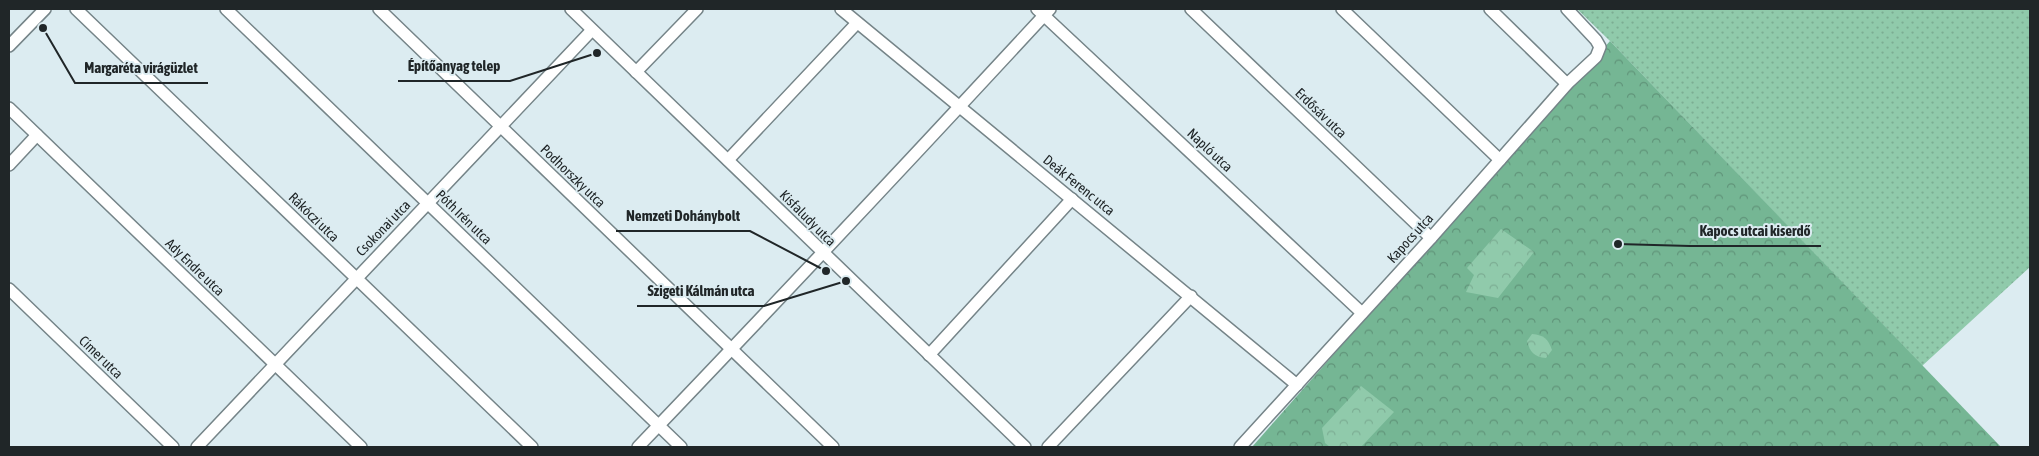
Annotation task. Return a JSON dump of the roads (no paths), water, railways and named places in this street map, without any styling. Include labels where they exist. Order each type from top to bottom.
[{"type":"street","points":[[9,46],[44,9]]},
{"type":"street","name":"Rákóczi utca","points":[[76,9],[532,447]]},
{"type":"street","name":"Póth Irén utca","points":[[226,9],[681,447]]},
{"type":"street","name":"Podhorszky utca","points":[[379,9],[833,447]]},
{"type":"street","name":"Kisfaludy utca","points":[[571,9],[1025,447]]},
{"type":"street","points":[[636,72],[697,9]]},
{"type":"street","name":"Deák Ferenc utca","points":[[841,9],[1298,385]]},
{"type":"street","name":"Erdősáv utca","points":[[1191,9],[1430,238]]},
{"type":"street","points":[[1342,9],[1500,160]]},
{"type":"street","points":[[1490,9],[1567,84]]},
{"type":"street","name":"Kapocs utca","points":[[1240,447],[1298,385],[1567,84],[1596,57],[1600,47],[1567,9]]},
{"type":"street","points":[[638,447],[823,254],[1044,11]]},
{"type":"street","name":"Napló utca","points":[[1044,11],[1362,313]]},
{"type":"street","points":[[728,160],[857,23]]},
{"type":"street","name":"Csokonai utca","points":[[197,447],[355,278],[428,204],[592,30]]},
{"type":"street","name":"Ady Endre utca","points":[[9,108],[361,447]]},
{"type":"street","points":[[9,165],[37,135]]},
{"type":"street","points":[[929,355],[1072,199]]},
{"type":"street","name":"Címer utca","points":[[9,289],[173,447]]},
{"type":"street","points":[[1048,447],[1191,296]]},
{"type":"place","name":"Margaréta virágüzlet","points":[[43,28]]},
{"type":"place","name":"Építőanyag telep","points":[[597,53]]},
{"type":"place","name":"Kapocs utcai kiserdő","points":[[1618,244]]},
{"type":"place","name":"Nemzeti Dohánybolt","points":[[826,271]]},
{"type":"place","name":"Szigeti Kálmán utca","points":[[846,281]]}]
